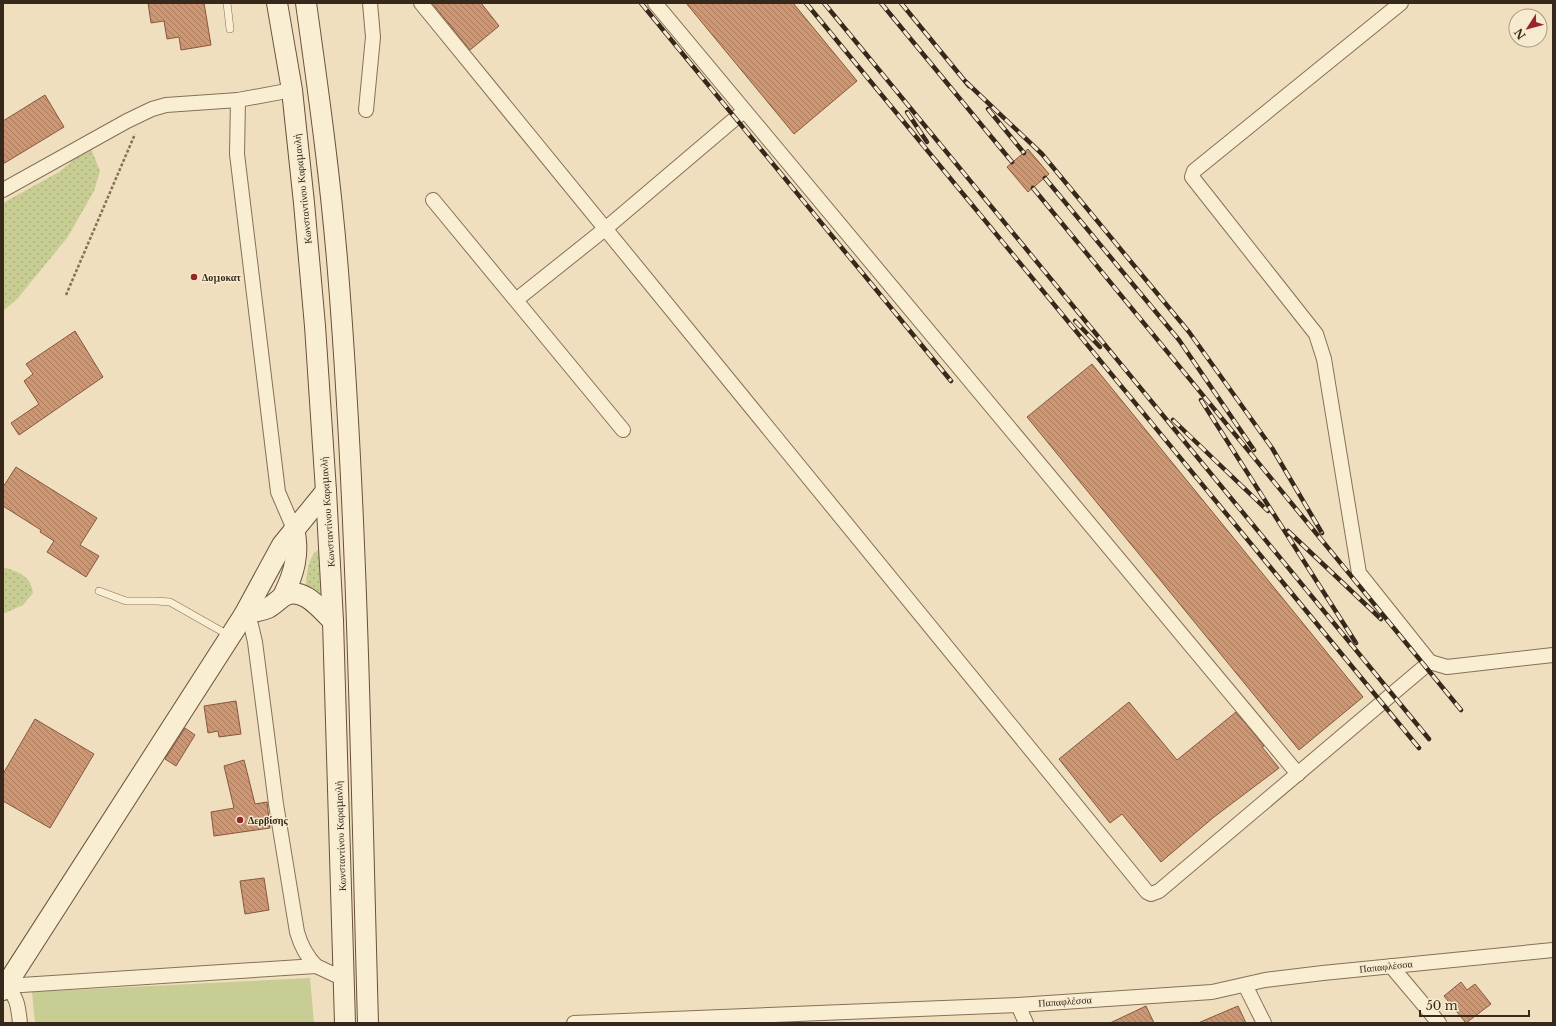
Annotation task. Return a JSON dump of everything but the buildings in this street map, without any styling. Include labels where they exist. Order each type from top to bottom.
[{"type":"main road","name":"Κωνσταντίνου Καραμανλή","points":[[278,3],[292,90],[304,203],[315,326],[326,491],[333,621],[345,1023]]},
{"type":"main road","points":[[306,3],[324,134],[335,234],[349,433],[354,539],[368,1023]]},
{"type":"main road","points":[[5,988],[244,614],[282,544],[326,491]]},
{"type":"main road","points":[[284,596],[293,575],[296,560],[297,541],[294,529]]},
{"type":"main road","points":[[244,614],[267,608],[284,596],[294,593],[305,597],[333,621]]},
{"type":"street","points":[[366,110],[373,37],[370,3]]},
{"type":"street","points":[[420,3],[1147,892],[1151,894],[1159,891],[1430,662]]},
{"type":"street","points":[[655,3],[1298,774]]},
{"type":"street","points":[[1401,3],[1194,171],[1192,177],[1316,334],[1324,359],[1359,573],[1430,662],[1447,667],[1553,655]]},
{"type":"street","points":[[3,190],[144,113],[166,105],[238,100],[292,90]]},
{"type":"street","points":[[238,100],[237,154],[278,492],[294,529]]},
{"type":"street","points":[[516,300],[605,229],[744,111]]},
{"type":"street","points":[[433,200],[623,430]]},
{"type":"street","points":[[244,614],[250,625],[255,642],[276,804],[297,932],[307,957],[316,966],[344,979]]},
{"type":"street","name":"Παπαφλέσσα","points":[[574,1023],[845,1017],[1018,1004],[1212,992],[1265,980],[1553,950]]},
{"type":"street","points":[[5,988],[316,966]]},
{"type":"street","points":[[1391,966],[1439,1023]]},
{"type":"street","points":[[1245,985],[1264,1023]]},
{"type":"street","points":[[5,988],[15,995],[20,1023]]},
{"type":"street","points":[[1018,1004],[1026,1023]]},
{"type":"lane","points":[[226,3],[230,29]]},
{"type":"lane","points":[[98,591],[126,601],[170,602],[230,636]]},
{"type":"path","points":[[66,295],[144,113]]},
{"type":"green space","points":[[90,146],[100,171],[94,191],[67,238],[17,299],[3,311],[3,203],[59,172],[70,163],[74,156]]},
{"type":"green space","points":[[318,550],[321,602],[306,587],[307,572],[310,561]]},
{"type":"green space","points":[[3,567],[19,573],[27,578],[32,587],[33,593],[23,605],[3,614]]},
{"type":"green space","points":[[310,978],[314,1023],[35,1023],[32,992]]},
{"type":"railway","points":[[641,3],[951,381]]},
{"type":"railway","points":[[806,3],[1419,748]]},
{"type":"railway","points":[[824,3],[1429,739]]},
{"type":"railway","points":[[881,3],[1012,162]]},
{"type":"railway","points":[[901,3],[969,86]]},
{"type":"railway","points":[[966,82],[1042,154],[1189,332],[1272,448],[1322,533]]},
{"type":"railway","points":[[988,109],[1024,153]]},
{"type":"railway","points":[[907,112],[927,142]]},
{"type":"railway","points":[[1045,178],[1179,340],[1254,450]]},
{"type":"railway","points":[[1033,188],[1461,710]]},
{"type":"railway","points":[[1075,321],[1100,347]]},
{"type":"railway","points":[[1201,400],[1356,643]]},
{"type":"railway","points":[[1173,420],[1268,511]]},
{"type":"railway","points":[[1288,531],[1381,619]]},
{"type":"place","name":"Δομοκατ","points":[[194,277]]},
{"type":"place","name":"Δερβίσης","points":[[240,820]]}]
